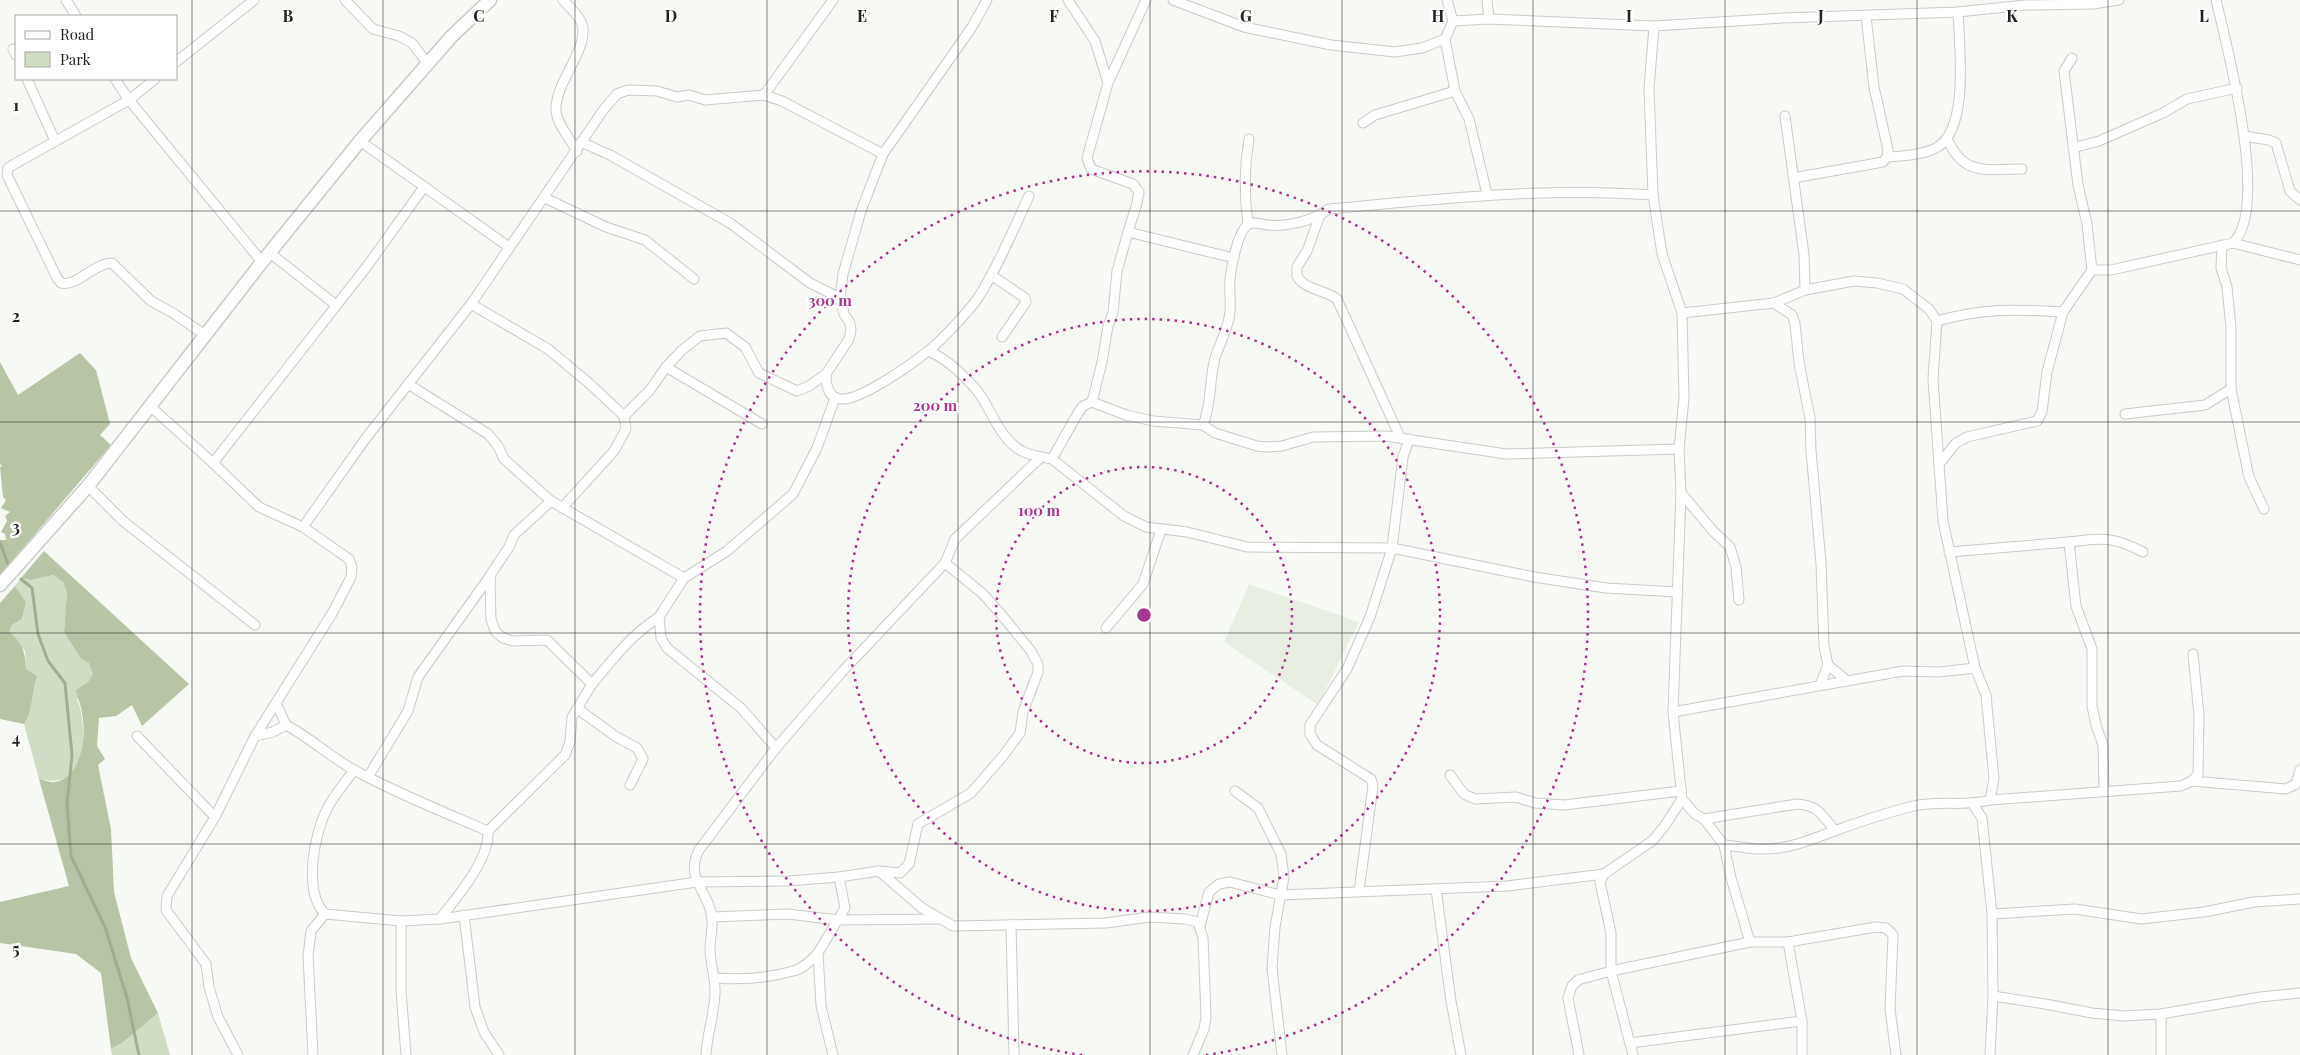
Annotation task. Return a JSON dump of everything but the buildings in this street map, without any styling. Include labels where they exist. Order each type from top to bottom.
[{"type":"street","points":[[66,0],[75,15]]},
{"type":"street","points":[[178,60],[254,0]]},
{"type":"street","points":[[345,0],[373,29],[399,36],[412,43],[428,64]]},
{"type":"street","points":[[0,585],[88,486],[266,257],[360,141],[452,36],[490,0]]},
{"type":"street","points":[[563,0],[581,22],[584,32],[559,90],[556,104],[558,119],[577,151]]},
{"type":"street","points":[[764,95],[833,0]]},
{"type":"street","points":[[624,416],[650,390],[666,367],[682,350],[700,336],[726,333],[745,348],[759,373],[797,391],[809,386],[826,374],[851,331],[840,298],[843,274],[861,211],[883,154],[972,27],[987,0]]},
{"type":"street","points":[[1068,0],[1095,41],[1108,83]]},
{"type":"street","points":[[1092,402],[1102,362],[1108,326],[1113,313],[1117,271],[1138,203],[1139,192],[1133,184],[1090,169],[1087,158],[1108,83],[1146,0]]},
{"type":"street","points":[[1173,0],[1244,28],[1331,45],[1395,52],[1422,48],[1445,39]]},
{"type":"street","points":[[1447,0],[1452,21],[1445,39],[1455,91],[1468,119],[1487,194]]},
{"type":"street","points":[[1487,0],[1489,20]]},
{"type":"street","points":[[1452,21],[1489,20],[1654,26],[1958,12],[2025,5],[2093,4],[2119,0]]},
{"type":"street","points":[[2216,0],[2236,88],[2244,136],[2248,195],[2244,224],[2238,238],[2233,243]]},
{"type":"street","points":[[1887,157],[1919,154],[1937,147],[1946,138],[1959,106],[1958,12]]},
{"type":"street","points":[[1793,178],[1883,162],[1887,157],[1888,150],[1874,86],[1866,16]]},
{"type":"street","points":[[1654,26],[1649,89],[1653,195],[1662,254],[1682,313],[1684,398],[1678,450],[1681,494],[1673,712],[1681,795],[1695,814],[1704,818],[1724,845],[1731,878],[1750,942]]},
{"type":"street","points":[[1939,464],[1956,443],[1967,438],[2037,421],[2042,412],[2047,372],[2063,312],[2092,270],[2087,224],[2073,148],[2064,71],[2072,58]]},
{"type":"street","points":[[27,80],[56,141]]},
{"type":"street","points":[[117,80],[129,100],[266,257],[336,305]]},
{"type":"street","points":[[155,80],[129,100],[3,172],[61,283],[71,283],[98,266],[112,263],[151,301],[173,313],[205,335]]},
{"type":"street","points":[[2073,148],[2099,141],[2163,113],[2187,99],[2236,88]]},
{"type":"street","points":[[303,527],[408,384],[471,304],[617,94],[628,90],[657,91],[677,97],[689,95],[705,100],[764,95],[782,101],[883,154]]},
{"type":"street","points":[[1362,123],[1375,115],[1455,91]]},
{"type":"street","points":[[1784,116],[1804,256],[1805,290]]},
{"type":"street","points":[[2244,136],[2276,143],[2290,191],[2300,200]]},
{"type":"street","points":[[1946,138],[1958,156],[1968,166],[1976,169],[2022,169]]},
{"type":"street","points":[[1248,224],[1245,202],[1245,167],[1249,139]]},
{"type":"street","points":[[360,141],[509,247]]},
{"type":"street","points":[[582,142],[610,155],[730,223],[810,283],[840,298]]},
{"type":"street","points":[[213,462],[336,305],[424,187]]},
{"type":"street","points":[[1204,425],[1210,409],[1212,376],[1216,356],[1224,338],[1230,311],[1230,280],[1234,258],[1243,229],[1248,224],[1254,222],[1266,225],[1292,225],[1320,215],[1329,209],[1487,194],[1542,192],[1653,195]]},
{"type":"street","points":[[826,374],[828,390],[835,398],[842,400],[856,397],[881,384],[929,351],[977,300],[1030,196]]},
{"type":"street","points":[[545,198],[606,227],[645,240],[694,279]]},
{"type":"street","points":[[1320,215],[1306,251],[1296,267],[1297,276],[1305,284],[1330,293],[1338,299],[1404,438],[1392,548],[1370,617],[1347,669],[1310,725],[1310,734],[1317,745],[1371,779],[1373,786],[1359,891]]},
{"type":"street","points":[[1128,232],[1234,258]]},
{"type":"street","points":[[2092,270],[2111,270],[2233,243],[2300,260]]},
{"type":"street","points":[[2222,246],[2221,268],[2227,287],[2231,328],[2231,389],[2249,477],[2264,508]]},
{"type":"street","points":[[991,275],[1025,298],[1026,302],[1002,337]]},
{"type":"street","points":[[1682,313],[1774,303],[1805,290],[1854,281],[1903,289],[1929,309],[1937,321],[1933,379],[1943,522],[1975,668],[1986,695],[1994,779],[1990,800]]},
{"type":"street","points":[[1774,303],[1792,315],[1795,323],[1799,363],[1810,418],[1811,451],[1821,562],[1824,646],[1828,665],[1820,685]]},
{"type":"street","points":[[471,304],[548,349],[590,384],[624,416],[626,429],[614,451],[562,508]]},
{"type":"street","points":[[1937,321],[1984,310],[2016,309],[2063,312]]},
{"type":"street","points":[[929,351],[944,358],[979,394],[1004,434],[1018,448],[1052,459],[1124,516],[1146,527],[1187,532],[1248,546],[1392,548],[1534,577],[1588,585],[1678,592]]},
{"type":"street","points":[[666,367],[762,424]]},
{"type":"street","points":[[408,384],[488,434],[498,446],[504,459],[562,508],[684,578]]},
{"type":"street","points":[[2125,414],[2205,405],[2231,389]]},
{"type":"street","points":[[488,831],[565,755],[570,742],[572,717],[592,684],[624,646],[641,629],[658,617],[684,578],[727,551],[793,494],[817,448],[835,398]]},
{"type":"street","points":[[1052,459],[1078,413],[1084,406],[1092,402],[1126,415],[1153,422],[1204,425],[1215,433],[1266,447],[1282,446],[1313,437],[1404,438],[1506,454],[1678,450]]},
{"type":"street","points":[[151,407],[213,462],[259,507],[303,527],[349,559],[352,567],[351,577],[333,612],[255,736],[215,817],[167,896],[166,910],[206,964],[209,987],[218,1017],[238,1055]]},
{"type":"street","points":[[706,1055],[716,978],[712,971],[710,950],[712,917],[693,870],[694,859],[699,850],[776,748],[841,673],[945,563],[955,539],[1041,457]]},
{"type":"street","points":[[88,486],[123,521],[255,625]]},
{"type":"street","points":[[1681,494],[1714,532],[1730,547],[1736,567],[1739,600]]},
{"type":"street","points":[[368,777],[408,710],[418,677],[491,574],[509,547],[514,534],[551,500]]},
{"type":"street","points":[[1106,628],[1143,584],[1161,530]]},
{"type":"street","points":[[1949,552],[2100,538],[2122,541],[2143,552]]},
{"type":"street","points":[[2069,542],[2076,606],[2092,649],[2092,706],[2103,745],[2104,791]]},
{"type":"street","points":[[354,770],[326,809],[317,839],[313,888],[318,907],[325,914],[401,921],[440,919],[697,882],[789,881],[839,877],[879,871],[900,873],[909,864],[918,824],[971,793],[1020,733],[1023,712],[1038,672],[1038,664],[1031,651],[1000,613],[982,593],[945,563]]},
{"type":"street","points":[[491,574],[491,619],[495,631],[503,638],[512,642],[547,640],[592,684]]},
{"type":"street","points":[[658,617],[661,638],[667,648],[741,708],[776,748]]},
{"type":"street","points":[[1724,845],[1767,849],[1820,837],[1916,806],[1939,803],[1972,803],[1990,800],[2181,786],[2192,781],[2198,774],[2199,764],[2199,715],[2192,654]]},
{"type":"street","points":[[1828,665],[1846,680]]},
{"type":"street","points":[[1673,712],[1903,671],[1939,672],[1975,668]]},
{"type":"street","points":[[276,703],[286,725],[354,770],[408,798],[488,831]]},
{"type":"street","points":[[578,709],[615,736],[637,748],[642,754],[643,759],[630,785]]},
{"type":"street","points":[[255,736],[273,732],[286,725]]},
{"type":"street","points":[[138,736],[215,817]]},
{"type":"street","points":[[2192,781],[2286,789],[2296,784],[2300,770]]},
{"type":"street","points":[[1450,775],[1464,794],[1475,799],[1516,797],[1545,804],[1564,805],[1681,795]]},
{"type":"street","points":[[1234,791],[1258,808],[1281,854],[1284,878],[1280,895],[1272,968],[1282,1055]]},
{"type":"street","points":[[1194,1054],[1204,1029],[1206,1017],[1205,963],[1200,926],[1209,892],[1219,884],[1230,882],[1280,895],[1508,886],[1604,874],[1652,842],[1664,827],[1681,795]]},
{"type":"street","points":[[1972,803],[1982,818],[1992,914],[1993,996],[1990,1055]]},
{"type":"street","points":[[1704,818],[1808,804],[1817,809],[1835,831]]},
{"type":"street","points":[[440,919],[476,869],[489,841],[488,831]]},
{"type":"street","points":[[879,871],[922,908],[953,926],[1106,923],[1149,917],[1193,920],[1200,926]]},
{"type":"street","points":[[1604,874],[1600,882],[1611,933],[1611,971],[1632,1055]]},
{"type":"street","points":[[716,978],[735,980],[795,971],[809,962],[818,953],[845,908],[839,877]]},
{"type":"street","points":[[1436,889],[1451,1001],[1461,1055]]},
{"type":"street","points":[[1992,914],[2074,909],[2141,919],[2204,912],[2254,902],[2300,899]]},
{"type":"street","points":[[314,1055],[308,956],[311,932],[325,914]]},
{"type":"street","points":[[712,917],[788,914],[838,920],[941,919]]},
{"type":"street","points":[[464,915],[475,1007],[484,1032],[499,1055]]},
{"type":"street","points":[[401,921],[401,990],[406,1055]]},
{"type":"street","points":[[1012,924],[1014,1055]]},
{"type":"street","points":[[1579,1055],[1568,998],[1572,986],[1578,980],[1611,971],[1750,942],[1788,942],[1876,927],[1886,928],[1893,935],[1890,1009],[1896,1055]]},
{"type":"street","points":[[1788,942],[1802,1021],[1802,1055]]},
{"type":"street","points":[[818,953],[821,1006],[833,1055]]},
{"type":"street","points":[[1993,996],[2110,1016],[2161,1014],[2260,997],[2300,993]]},
{"type":"street","points":[[2161,1014],[2161,1055]]},
{"type":"street","points":[[1630,1043],[1802,1021]]},
{"type":"shaded area","points":[[1249,584],[1359,622],[1318,705],[1224,642]]},
{"type":"green space","points":[[80,353],[96,370],[110,424],[100,435],[111,445],[0,575],[0,540],[6,540],[5,534],[1,532],[7,521],[5,516],[10,512],[1,508],[6,500],[3,497],[0,467],[2,466],[0,464],[0,362],[18,395]]},
{"type":"green space","points":[[44,551],[189,684],[142,726],[132,705],[116,716],[99,718],[97,746],[105,759],[98,765],[111,829],[114,892],[131,958],[158,1013],[122,1043],[111,1049],[101,973],[76,954],[0,943],[0,902],[69,886],[39,779],[55,782],[65,778],[72,772],[78,762],[84,729],[76,690],[88,682],[93,674],[89,663],[81,659],[64,632],[67,593],[63,582],[54,575],[31,580],[21,578]]},
{"type":"green space","points":[[55,575],[63,582],[67,593],[64,632],[81,659],[89,663],[93,674],[77,700],[83,728],[82,750],[79,760],[70,775],[51,781],[39,779],[24,724],[31,707],[36,676],[26,669],[25,651],[9,632],[12,625],[22,619],[26,602],[15,586],[21,578],[31,580]]},
{"type":"green space","points":[[15,586],[26,602],[22,619],[12,625],[9,632],[22,648],[26,669],[37,676],[31,707],[24,724],[0,719],[0,603]]},
{"type":"green space","points":[[158,1013],[170,1055],[112,1055],[111,1049],[122,1043]]},
{"type":"waterway","points":[[0,542],[8,564]]},
{"type":"waterway","points":[[21,579],[32,588],[38,634],[48,661],[65,683],[72,755],[67,804],[71,856],[105,927],[127,998],[139,1055]]}]
